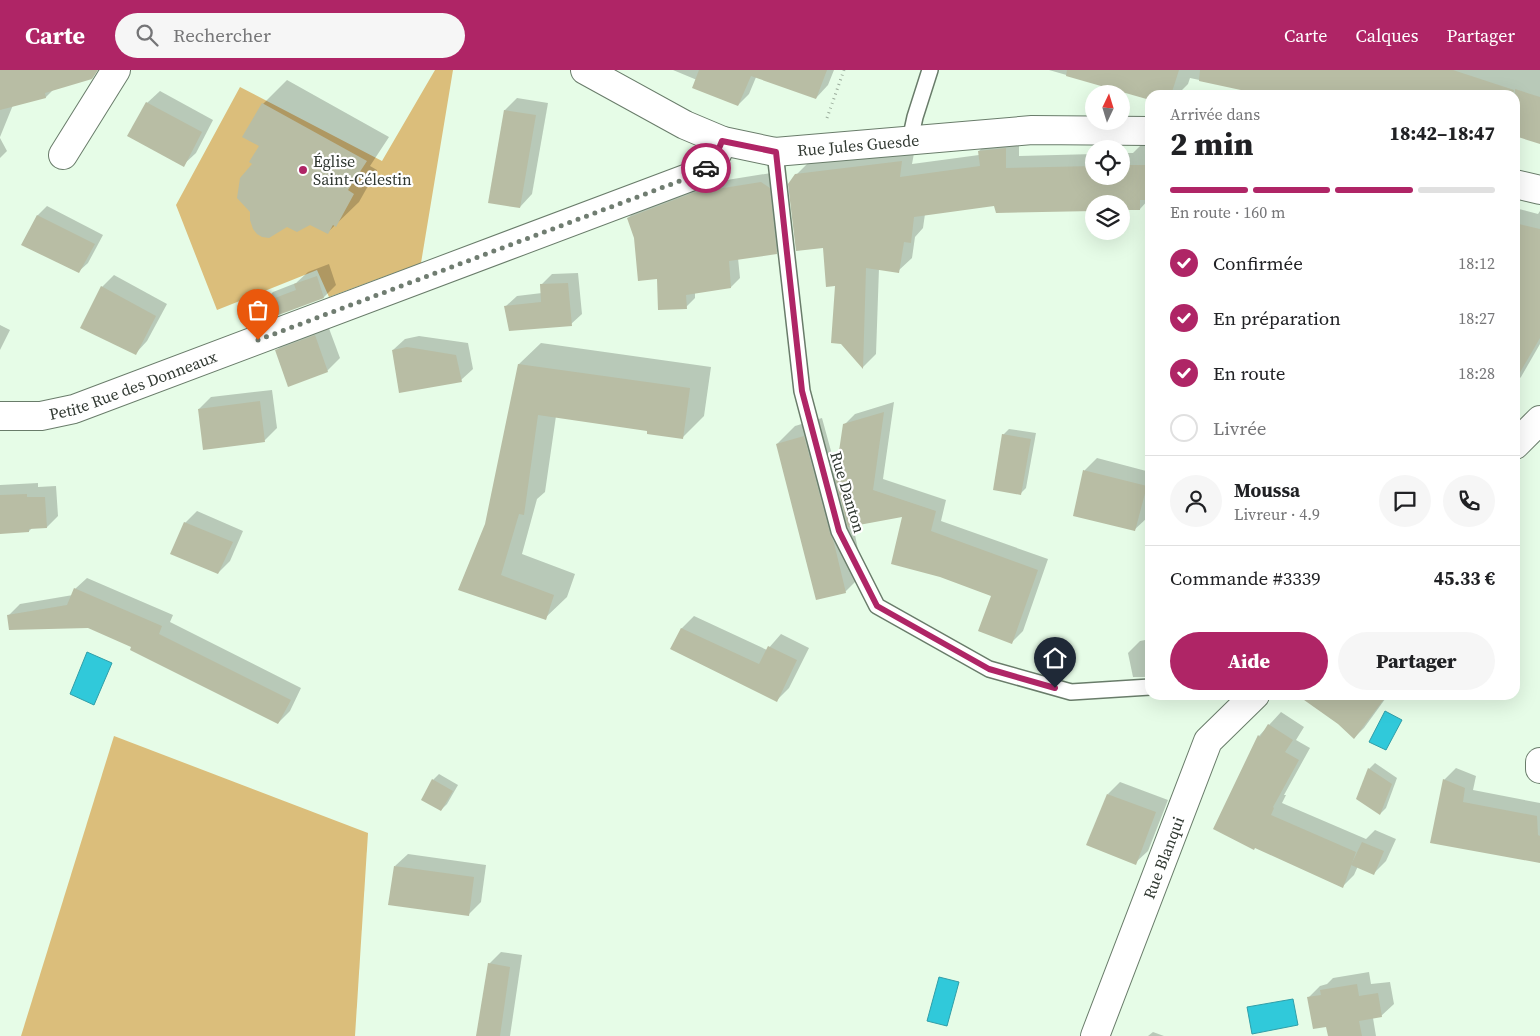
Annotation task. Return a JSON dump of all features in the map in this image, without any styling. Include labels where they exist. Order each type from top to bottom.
[{"type":"street","points":[[63,155],[116,70]]},
{"type":"street","name":"Rue Jules Guesde","points":[[585,70],[685,125],[722,141],[776,152],[1032,130],[1145,131]]},
{"type":"street","name":"Petite Rue des Donneaux","points":[[0,416],[41,416],[74,410],[701,173],[715,158],[722,141]]},
{"type":"street","points":[[1520,185],[1540,190]]},
{"type":"street","points":[[1520,439],[1540,420]]},
{"type":"street","name":"Rue Blanqui","points":[[1095,1036],[1208,741],[1250,700]]},
{"type":"street","points":[[1540,762],[1540,769]]},
{"type":"lane","points":[[910,140],[915,117],[930,70]]},
{"type":"lane","name":"Rue Danton","points":[[776,152],[802,391],[839,531],[877,606],[989,669],[1071,692],[1145,687]]},
{"type":"path","points":[[816,149],[844,70]]},
{"type":"shaded area","points":[[435,70],[453,70],[421,263],[329,297],[317,270],[217,310],[176,205],[240,87],[382,161]]},
{"type":"shaded area","points":[[114,736],[368,833],[355,1036],[21,1036]]},
{"type":"water","points":[[87,652],[112,663],[94,705],[70,694]]},
{"type":"water","points":[[1385,711],[1402,720],[1386,750],[1369,742]]},
{"type":"water","points":[[939,977],[959,982],[947,1026],[927,1021]]},
{"type":"water","points":[[1293,999],[1298,1025],[1252,1034],[1247,1007]]},
{"type":"building","points":[[0,70],[98,70],[92,79],[45,93],[46,98],[0,110]]},
{"type":"building","points":[[699,70],[827,70],[816,99],[751,76],[738,106],[692,88]]},
{"type":"building","points":[[1067,70],[1179,70],[1173,90],[1145,90],[1145,99],[1130,94],[1130,85],[1098,85],[1066,76]]},
{"type":"building","points":[[1200,70],[1453,70],[1514,90],[1241,90],[1199,81]]},
{"type":"building","points":[[1520,91],[1540,97],[1540,144],[1520,138]]},
{"type":"building","points":[[146,102],[202,132],[184,167],[127,136]]},
{"type":"building","name":"Église Saint-Célestin","points":[[262,103],[367,161],[348,190],[354,194],[336,227],[333,225],[328,234],[310,225],[297,232],[287,227],[269,238],[262,237],[253,229],[250,212],[237,198],[240,178],[252,164],[249,162],[259,146],[242,137]]},
{"type":"building","points":[[504,110],[536,115],[520,208],[488,203]]},
{"type":"building","points":[[1006,148],[1006,168],[1085,166],[1085,185],[1130,185],[1130,165],[1145,165],[1145,200],[1140,200],[1140,210],[1130,210],[1130,195],[1085,195],[1085,211],[996,213],[994,206],[914,217],[911,243],[904,242],[899,273],[866,268],[863,369],[841,344],[831,343],[835,286],[826,287],[823,248],[796,251],[788,184],[795,174],[902,161],[900,177],[980,166],[978,151]]},
{"type":"building","points":[[761,182],[770,188],[777,254],[729,261],[731,288],[686,295],[687,309],[658,310],[657,279],[638,281],[634,238],[627,218],[692,193]]},
{"type":"building","points":[[37,215],[95,244],[79,273],[21,245]]},
{"type":"building","points":[[1520,224],[1540,229],[1540,338],[1520,372]]},
{"type":"building","points":[[317,276],[324,298],[265,320],[259,304],[296,290],[294,284]]},
{"type":"building","points":[[568,283],[572,326],[509,331],[504,306],[541,302],[540,284]]},
{"type":"building","points":[[101,286],[156,316],[136,355],[80,328]]},
{"type":"building","points":[[315,335],[328,372],[288,387],[275,350]]},
{"type":"building","points":[[407,347],[456,355],[462,382],[399,393],[392,350]]},
{"type":"building","points":[[518,364],[690,388],[683,439],[647,434],[647,431],[538,415],[524,515],[519,514],[501,575],[554,595],[546,620],[458,590],[485,524]]},
{"type":"building","points":[[260,401],[265,442],[203,450],[198,409]]},
{"type":"building","points":[[884,412],[873,490],[936,511],[931,531],[1038,570],[1012,644],[978,631],[991,596],[940,577],[891,564],[902,517],[848,527],[835,478],[843,424]]},
{"type":"building","points":[[1002,434],[1031,439],[1021,495],[993,490]]},
{"type":"building","points":[[804,436],[846,593],[816,600],[776,444]]},
{"type":"building","points":[[1083,470],[1145,486],[1145,494],[1135,531],[1073,516]]},
{"type":"building","points":[[27,494],[27,497],[45,497],[47,528],[29,529],[29,532],[0,534],[0,495]]},
{"type":"building","points":[[184,522],[233,542],[218,574],[170,554]]},
{"type":"building","points":[[74,588],[162,626],[159,634],[291,700],[278,724],[130,650],[131,647],[88,628],[9,630],[7,615],[67,605]]},
{"type":"building","points":[[681,628],[759,664],[768,646],[797,660],[777,702],[670,649]]},
{"type":"building","points":[[1304,700],[1383,700],[1354,739],[1338,724]]},
{"type":"building","points":[[1268,724],[1293,740],[1285,752],[1299,760],[1273,807],[1271,815],[1356,852],[1343,888],[1255,848],[1254,850],[1213,829],[1258,735],[1260,737]]},
{"type":"building","points":[[1368,768],[1392,784],[1380,815],[1356,799]]},
{"type":"building","points":[[432,779],[453,791],[441,811],[421,800]]},
{"type":"building","points":[[1443,779],[1465,788],[1463,802],[1537,816],[1538,835],[1540,836],[1540,863],[1430,843]]},
{"type":"building","points":[[1107,794],[1156,812],[1136,865],[1086,845]]},
{"type":"building","points":[[1362,842],[1384,851],[1374,875],[1351,865]]},
{"type":"building","points":[[394,866],[474,877],[469,916],[388,905]]},
{"type":"building","points":[[488,963],[510,967],[500,1036],[476,1036]]},
{"type":"building","points":[[1357,984],[1359,996],[1378,993],[1382,1017],[1359,1021],[1362,1036],[1328,1036],[1326,1027],[1313,1029],[1307,997],[1321,995],[1320,990]]},
{"type":"way so far","points":[[258,340],[701,173],[706,168]]},
{"type":"place","name":"Église Saint-Célestin","points":[[303,170]]},
{"type":"route","points":[[706,168],[715,158],[722,141],[776,152],[802,391],[839,531],[877,606],[989,669],[1055,688]]}]
